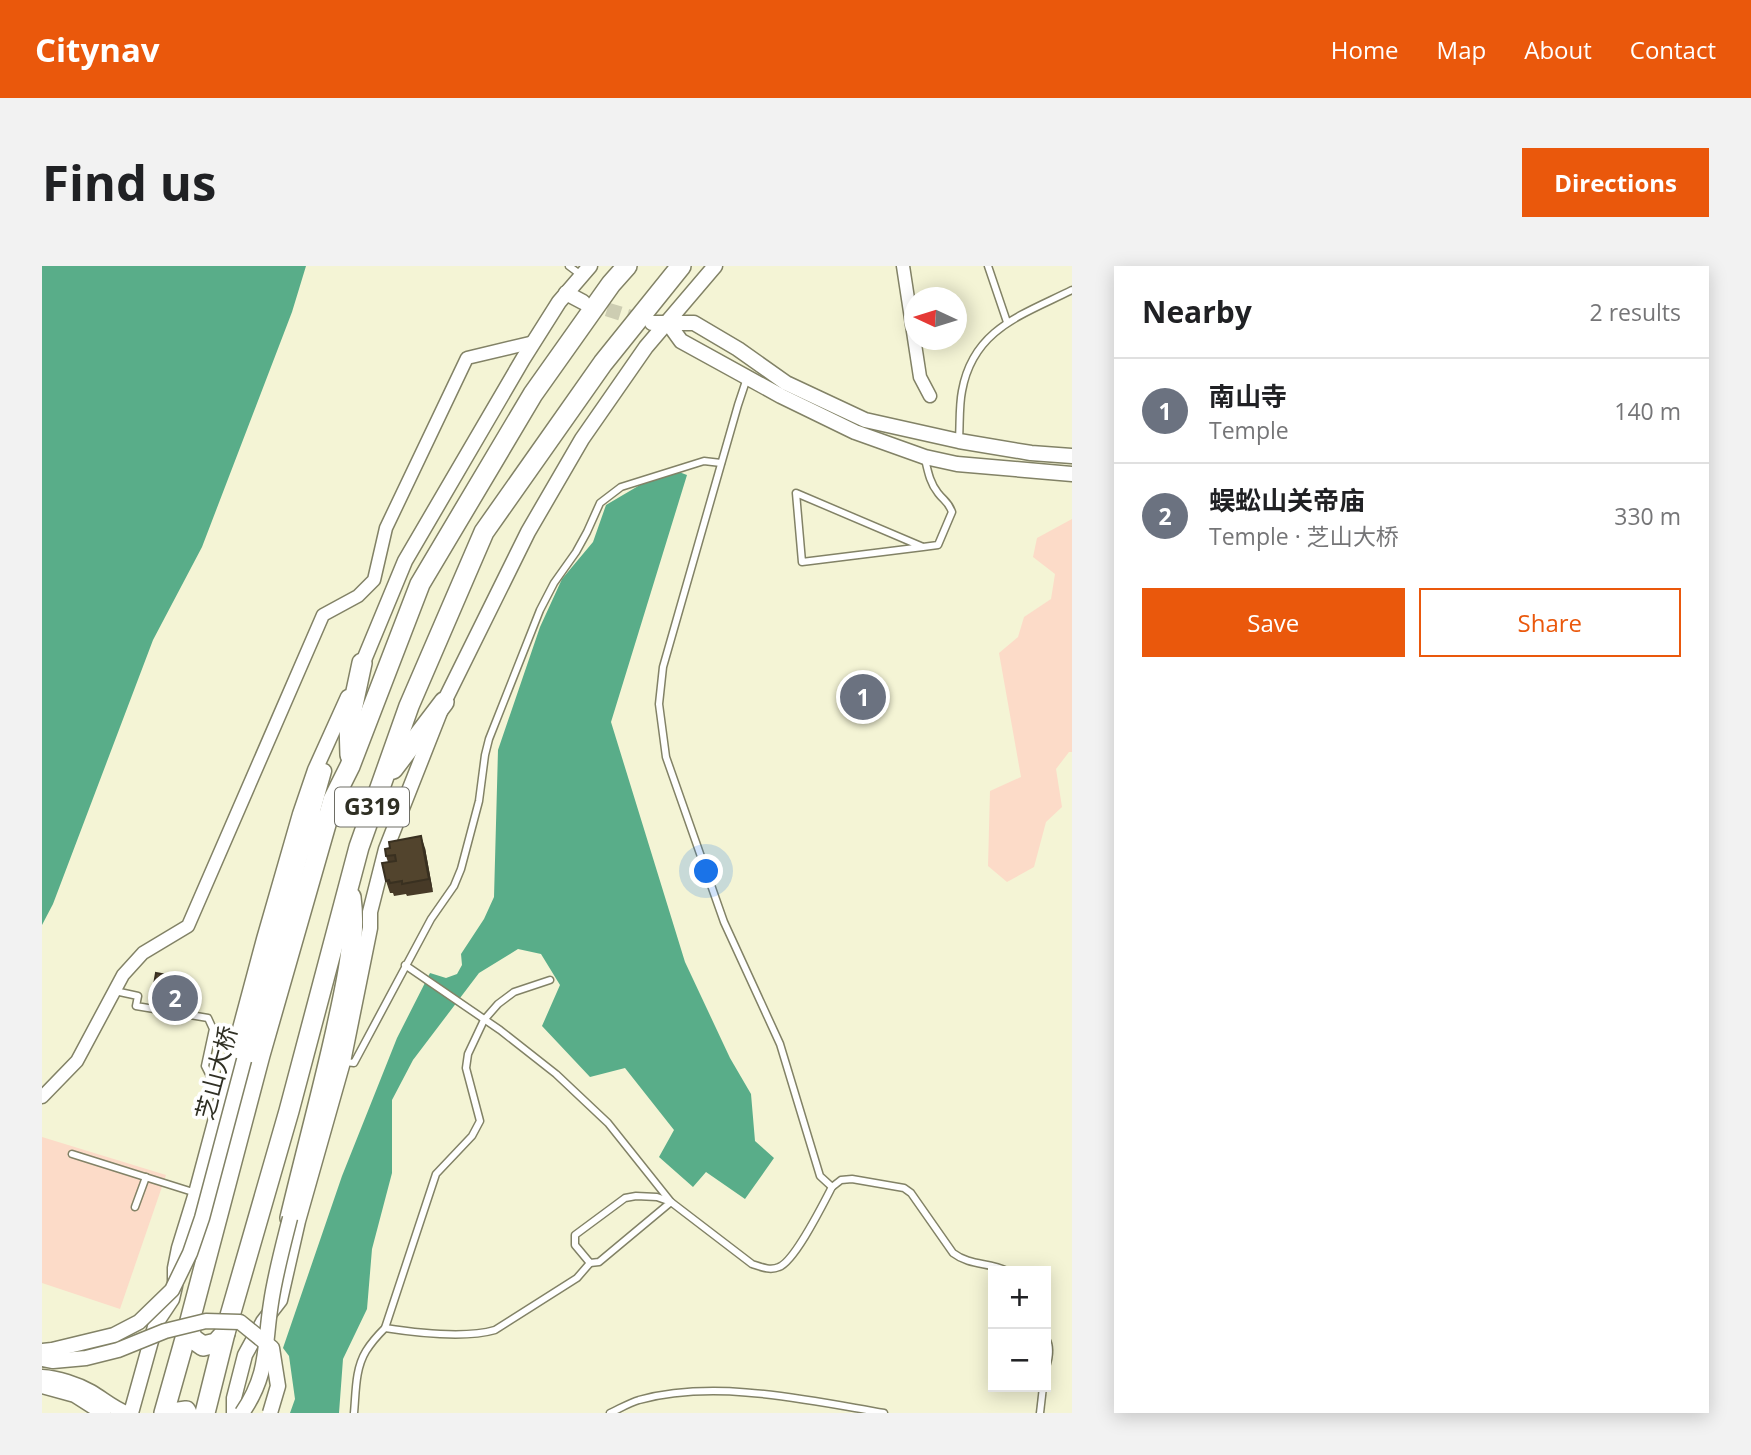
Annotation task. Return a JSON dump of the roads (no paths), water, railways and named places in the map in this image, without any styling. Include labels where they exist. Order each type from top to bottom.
[{"type":"highway","name":"G319","points":[[164,1413],[260,1055],[333,800],[350,766],[419,584],[533,394],[611,284],[627,266]]},
{"type":"highway","name":"G319","points":[[205,1413],[359,847],[410,706],[484,532],[603,363],[681,266]]},
{"type":"highway","points":[[350,766],[349,723],[362,663]]},
{"type":"highway","points":[[379,787],[444,702]]},
{"type":"highway","points":[[304,847],[333,800]]},
{"type":"highway","points":[[290,1218],[342,1002],[353,914],[349,882]]},
{"type":"highway","points":[[188,1328],[193,1339],[203,1346],[216,1343],[225,1333]]},
{"type":"highway","points":[[172,1413],[187,1413]]},
{"type":"street","points":[[234,1413],[234,1398],[245,1355],[263,1322],[280,1300],[298,1221],[343,1062],[370,928],[370,912],[386,849],[444,702],[528,532],[582,439],[646,347],[715,266]]},
{"type":"street","points":[[903,266],[920,377],[930,396]]},
{"type":"street","points":[[42,1377],[53,1378],[89,1391],[114,1408],[128,1413],[156,1324],[172,1299],[179,1248],[264,939],[300,814],[316,770],[405,561],[534,342],[559,302],[586,271]]},
{"type":"street","points":[[566,293],[583,302]]},
{"type":"street","points":[[652,323],[694,323],[738,349],[786,383],[865,420],[959,441],[1031,453],[1072,456]]},
{"type":"street","points":[[668,323],[681,341],[781,396],[855,432],[925,457],[957,464],[1072,474]]},
{"type":"street","points":[[42,1097],[77,1061],[123,975],[143,953],[188,926],[323,615],[358,596],[374,580],[386,527],[467,358],[534,342]]},
{"type":"street","points":[[374,580],[396,582]]},
{"type":"street","name":"芝山大桥","points":[[42,1350],[114,1335],[139,1322],[172,1290],[190,1252],[202,1218],[337,723]]},
{"type":"street","points":[[242,1413],[254,1396],[265,1361],[271,1303],[290,1218]]},
{"type":"street","points":[[42,1359],[86,1359],[176,1328],[206,1321],[240,1322],[272,1348],[278,1386],[270,1413]]},
{"type":"street","points":[[42,1386],[75,1395],[103,1413]]},
{"type":"lane","points":[[569,266],[586,271]]},
{"type":"lane","points":[[988,266],[1007,322]]},
{"type":"lane","points":[[959,441],[961,393],[967,369],[982,344],[1007,322],[1072,290]]},
{"type":"lane","points":[[748,377],[663,667],[659,704],[666,757],[724,922],[780,1044],[820,1176],[832,1187]]},
{"type":"lane","points":[[923,547],[796,493],[802,562],[923,547],[938,545],[952,512],[949,502],[939,495],[929,478],[925,457]]},
{"type":"lane","points":[[343,1062],[354,1063],[405,965],[431,919],[454,886],[479,801],[489,739],[540,610],[554,583],[576,552],[600,503],[621,487],[704,461],[721,463]]},
{"type":"lane","points":[[405,965],[499,1030],[556,1074],[608,1123],[671,1202],[752,1264],[765,1269],[779,1268],[791,1260],[832,1187],[841,1180],[852,1179],[904,1188],[911,1193],[953,1253],[962,1260],[993,1266]]},
{"type":"lane","points":[[354,1413],[358,1371],[362,1359],[385,1328],[436,1174],[472,1136],[480,1121],[466,1068],[468,1054],[484,1020],[498,1004],[514,992],[550,980]]},
{"type":"lane","points":[[115,990],[138,996],[136,1006],[208,1018],[214,1029],[205,1066],[210,1076],[225,1086]]},
{"type":"lane","points":[[72,1154],[196,1193]]},
{"type":"lane","points":[[135,1207],[146,1177]]},
{"type":"lane","points":[[590,1263],[575,1245],[575,1235],[625,1198],[657,1197],[671,1202]]},
{"type":"lane","points":[[385,1328],[480,1335],[495,1331],[578,1278],[590,1263],[599,1262],[671,1202]]},
{"type":"lane","points":[[610,1413],[647,1398],[709,1391],[776,1395],[884,1413]]},
{"type":"lane","points":[[1040,1413],[1042,1392]]},
{"type":"tunnel","points":[[587,303],[644,321]]},
{"type":"place","name":"南山寺","points":[[863,697]]},
{"type":"place","name":"蜈蚣山关帝庙","points":[[175,998]]}]
